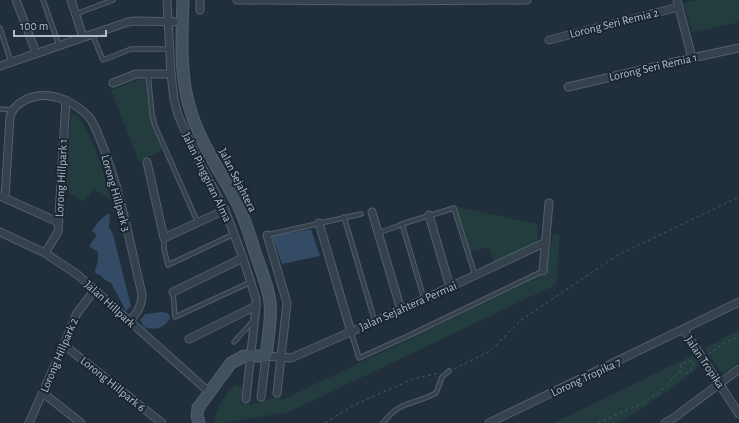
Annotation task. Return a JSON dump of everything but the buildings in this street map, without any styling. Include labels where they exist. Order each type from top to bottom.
[{"type":"main road","name":"Jalan Sejahtera","points":[[183,0],[183,70],[187,98],[191,113],[209,152],[237,203],[268,290],[270,314],[266,356]]},
{"type":"main road","points":[[200,423],[197,412],[209,392],[231,363],[244,356],[266,356]]},
{"type":"street","points":[[16,0],[36,54]]},
{"type":"street","points":[[71,0],[83,37]]},
{"type":"street","name":"Jalan Pinggiran Alma","points":[[167,0],[171,74],[174,99],[178,115],[197,158],[225,210],[243,258],[256,299],[246,399]]},
{"type":"street","points":[[200,0],[200,10]]},
{"type":"street","points":[[237,0],[527,0]]},
{"type":"street","points":[[678,4],[692,58]]},
{"type":"street","name":"Lorong Seri Remia 2","points":[[549,40],[678,4]]},
{"type":"street","points":[[0,66],[128,22],[183,22]]},
{"type":"street","name":"Lorong Seri Remia 1","points":[[568,87],[739,48]]},
{"type":"street","points":[[113,83],[136,74],[171,74]]},
{"type":"street","name":"Lorong Hillpark 3","points":[[12,110],[29,98],[40,96],[66,100],[78,107],[90,118],[96,129],[113,175],[142,294],[140,309],[129,322]]},
{"type":"street","name":"Lorong Hillpark 1","points":[[45,253],[58,232],[66,100]]},
{"type":"street","points":[[12,110],[10,117],[3,196],[58,222]]},
{"type":"street","points":[[147,162],[164,238],[225,210]]},
{"type":"street","points":[[543,271],[549,203]]},
{"type":"street","points":[[372,212],[401,310]]},
{"type":"street","points":[[429,215],[450,287]]},
{"type":"street","points":[[318,223],[351,332]]},
{"type":"street","name":"Jalan Hillpark","points":[[0,232],[45,253],[78,275],[94,291],[209,392]]},
{"type":"street","points":[[267,235],[287,303],[276,393]]},
{"type":"street","name":"Jalan Sejahtera Permai","points":[[266,356],[291,358],[375,322],[546,242]]},
{"type":"street","points":[[173,292],[243,258]]},
{"type":"street","name":"Lorong Hillpark 2","points":[[29,423],[77,313],[94,291]]},
{"type":"street","name":"Lorong Tropika 7","points":[[488,423],[684,330],[739,302]]},
{"type":"street","points":[[189,339],[256,306]]},
{"type":"street","name":"Jalan Tropika","points":[[684,330],[739,414]]},
{"type":"street","name":"Lorong Hillpark 6","points":[[64,345],[162,423]]},
{"type":"street","name":"Jalan Sejahtera","points":[[261,397],[266,356]]},
{"type":"street","points":[[665,423],[739,369]]},
{"type":"street","points":[[43,393],[81,423]]},
{"type":"lane","points":[[43,0],[59,45]]},
{"type":"lane","points":[[76,14],[113,0]]},
{"type":"lane","points":[[0,28],[12,62]]},
{"type":"lane","points":[[92,34],[103,60],[131,49],[169,48]]},
{"type":"lane","points":[[148,73],[152,114],[155,126],[198,223]]},
{"type":"lane","points":[[0,109],[12,110]]},
{"type":"lane","points":[[378,234],[402,224],[454,208],[475,276]]},
{"type":"lane","points":[[267,235],[361,214]]},
{"type":"lane","points":[[344,218],[375,322]]},
{"type":"lane","points":[[402,224],[424,299]]},
{"type":"lane","points":[[164,238],[164,249],[168,265],[234,234]]},
{"type":"lane","points":[[351,332],[359,358],[543,271]]},
{"type":"lane","points":[[173,292],[175,317],[251,282]]},
{"type":"lane","points":[[234,342],[255,319]]},
{"type":"lane","points":[[383,423],[392,412],[405,404],[427,398],[436,393],[442,377],[449,371]]},
{"type":"path","points":[[325,423],[354,405],[413,379],[449,371],[474,360],[490,351],[521,320],[618,255],[739,197]]},
{"type":"path","points":[[598,423],[642,403],[659,393],[680,371],[681,364],[703,358],[726,342],[739,338]]},
{"type":"path","points":[[680,371],[684,374],[688,372],[693,367],[694,360]]},
{"type":"green space","points":[[699,0],[739,0],[739,22],[692,33],[684,3]]},
{"type":"green space","points":[[145,78],[151,123],[162,150],[139,161],[111,90]]},
{"type":"green space","points":[[72,114],[80,120],[92,141],[102,167],[111,200],[94,189],[83,202],[64,189]]},
{"type":"green space","points":[[454,206],[537,224],[538,242],[494,262],[489,247],[468,252]]},
{"type":"green space","points":[[559,234],[557,284],[289,412],[215,423],[215,418],[219,407],[224,398],[235,385],[243,387],[240,403],[251,405],[278,396],[282,400],[545,274],[553,235]]},
{"type":"green space","points":[[739,330],[739,362],[725,373],[720,372],[705,348]]},
{"type":"green space","points":[[693,355],[700,366],[666,392],[626,419],[613,423],[554,423]]},
{"type":"water","points":[[107,214],[110,215],[109,227],[113,234],[131,306],[126,311],[111,283],[100,275],[96,274],[95,271],[98,261],[98,252],[89,246],[97,235],[92,231],[98,222]]},
{"type":"water","points":[[311,229],[320,256],[282,264],[272,236]]},
{"type":"water","points":[[161,312],[168,313],[170,318],[165,324],[155,329],[144,327],[140,320],[145,314]]}]
